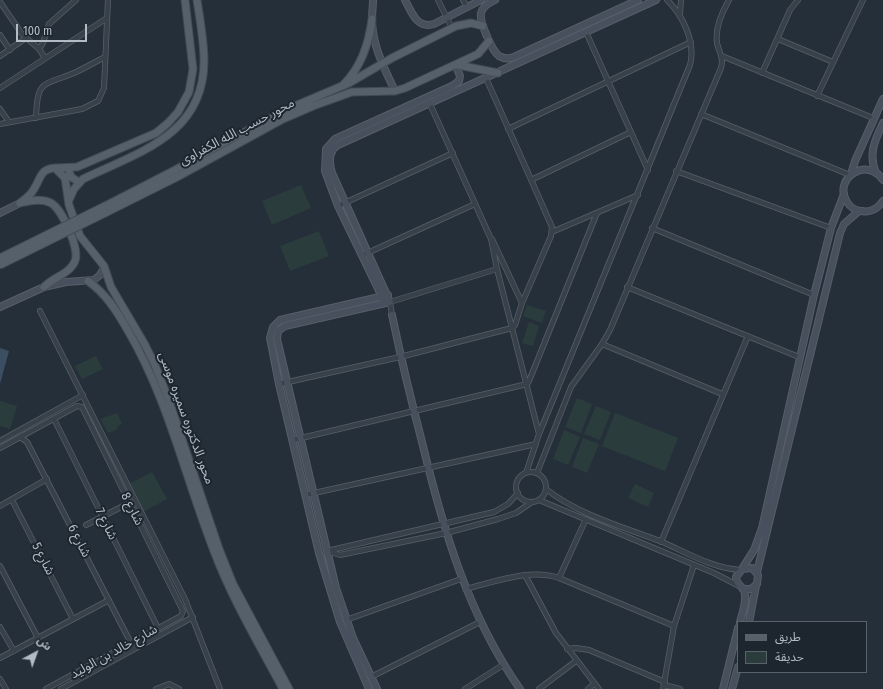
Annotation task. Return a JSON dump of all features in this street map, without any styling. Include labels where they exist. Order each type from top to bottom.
[{"type":"main road","points":[[20,203],[33,190],[41,173],[46,169],[77,167],[156,133],[178,112],[189,92],[193,70],[185,0]]},
{"type":"main road","points":[[68,202],[79,182],[164,139],[176,130],[191,111],[200,90],[204,69],[204,54],[197,0]]},
{"type":"main road","points":[[341,87],[361,60],[367,45],[372,19]]},
{"type":"main road","name":"محور حسب الله الكفراوى","points":[[0,265],[105,210],[286,111],[341,87],[452,28],[467,23],[483,26]]},
{"type":"main road","name":"محور حسب الله الكفراوى","points":[[0,258],[105,210],[145,194],[308,108],[352,92],[395,91],[457,65],[481,52],[489,41]]},
{"type":"main road","points":[[457,65],[498,73]]},
{"type":"main road","name":"محور الدكتوره سميره موسى","points":[[55,168],[61,172],[67,180],[68,202],[82,240],[100,260],[110,287],[144,343],[162,381],[219,549],[233,584],[289,689]]},
{"type":"main road","points":[[68,168],[71,177],[79,182]]},
{"type":"main road","points":[[20,203],[43,201],[56,207],[75,247],[76,255],[72,266],[44,287]]},
{"type":"main road","name":"محور الدكتوره سميره موسى","points":[[88,281],[108,298],[138,347],[166,413],[213,550],[228,586],[283,689]]},
{"type":"street","points":[[39,49],[49,24],[76,0]]},
{"type":"street","points":[[0,124],[87,107],[98,101],[104,88],[108,0]]},
{"type":"street","points":[[373,0],[372,19],[374,39],[382,64],[395,91]]},
{"type":"street","points":[[405,0],[413,16],[422,24],[431,25],[481,0]]},
{"type":"street","points":[[438,0],[452,28]]},
{"type":"street","points":[[463,0],[467,7]]},
{"type":"street","points":[[495,0],[485,6],[482,11],[481,18],[489,41],[498,55],[503,58],[512,58],[638,0]]},
{"type":"street","points":[[327,154],[338,145],[656,0]]},
{"type":"street","points":[[526,473],[539,434],[690,65],[692,55],[691,42],[680,14],[667,0]]},
{"type":"street","points":[[680,14],[681,0]]},
{"type":"street","points":[[537,473],[571,387],[602,344],[722,65],[722,56],[717,44],[717,31],[729,0]]},
{"type":"street","points":[[762,73],[790,10],[798,0]]},
{"type":"street","points":[[817,96],[863,0]]},
{"type":"street","points":[[0,2],[26,38],[39,49],[45,58]]},
{"type":"street","points":[[0,88],[107,18]]},
{"type":"street","points":[[586,32],[648,170]]},
{"type":"street","points":[[0,36],[10,50]]},
{"type":"street","points":[[0,56],[26,38]]},
{"type":"street","points":[[778,39],[833,62]]},
{"type":"street","points":[[508,129],[691,42]]},
{"type":"street","points":[[722,56],[873,118]]},
{"type":"street","points":[[36,118],[36,99],[43,85],[48,81],[74,73],[105,57]]},
{"type":"street","points":[[366,254],[338,206],[325,171],[327,146],[335,139],[455,85],[460,76],[457,65]]},
{"type":"street","points":[[486,78],[551,224],[552,232],[513,327]]},
{"type":"street","points":[[740,621],[745,600],[736,577],[754,550],[762,528],[799,357],[831,228],[844,194],[845,184],[851,174],[853,165],[873,118],[883,99]]},
{"type":"street","points":[[430,104],[491,239],[522,303]]},
{"type":"street","points":[[0,109],[9,122]]},
{"type":"street","points":[[701,114],[851,174],[866,169],[876,173],[883,180]]},
{"type":"street","points":[[876,173],[872,162],[872,150],[883,123]]},
{"type":"street","points":[[531,180],[631,132]]},
{"type":"street","points":[[338,206],[453,153]]},
{"type":"street","points":[[327,154],[331,170],[346,202],[392,315],[400,357],[428,468],[443,524],[461,579],[480,622],[503,665],[518,689]]},
{"type":"street","points":[[676,171],[831,228]]},
{"type":"street","points":[[844,194],[849,205],[860,211],[871,211],[883,201]]},
{"type":"street","points":[[552,232],[638,195]]},
{"type":"street","points":[[0,213],[20,203]]},
{"type":"street","points":[[366,254],[475,204]]},
{"type":"street","points":[[876,208],[883,210]]},
{"type":"street","points":[[749,621],[758,581],[757,572],[794,426],[840,233],[844,224],[860,211]]},
{"type":"street","points":[[293,440],[527,384],[597,213]]},
{"type":"street","points":[[652,228],[814,295]]},
{"type":"street","points":[[491,239],[497,269],[539,434]]},
{"type":"street","points":[[0,307],[44,287],[66,282],[88,281],[98,277],[104,268]]},
{"type":"street","points":[[369,689],[340,622],[327,551],[286,383],[277,333],[281,328],[497,269]]},
{"type":"street","points":[[627,287],[799,357]]},
{"type":"street","points":[[377,689],[346,620],[319,553],[279,384],[270,332],[275,324],[283,319],[386,299]]},
{"type":"street","points":[[40,311],[193,617],[220,689]]},
{"type":"street","points":[[279,384],[400,357],[513,327]]},
{"type":"street","points":[[661,542],[722,394],[748,336]]},
{"type":"street","points":[[602,344],[722,394]]},
{"type":"street","points":[[0,441],[83,395]]},
{"type":"street","name":"شارع 8","points":[[54,419],[77,406],[81,406],[83,408],[183,611],[181,616]]},
{"type":"street","points":[[0,448],[54,419]]},
{"type":"street","name":"شارع 7","points":[[54,419],[158,628]]},
{"type":"street","points":[[784,424],[794,426]]},
{"type":"street","name":"شارع 6","points":[[21,430],[22,436],[47,479],[134,649]]},
{"type":"street","points":[[305,495],[536,444]]},
{"type":"street","points":[[327,551],[340,555],[446,533],[510,515],[532,502],[539,500],[543,497],[546,490],[544,479],[537,473],[526,473],[520,477],[517,483],[518,493],[525,501],[532,502]]},
{"type":"street","points":[[0,506],[47,479]]},
{"type":"street","points":[[546,490],[566,503],[715,565],[741,569],[752,568],[757,572]]},
{"type":"street","points":[[319,553],[494,512],[508,504],[518,493]]},
{"type":"street","name":"شارع 5","points":[[12,500],[73,619]]},
{"type":"street","points":[[539,500],[585,521],[694,565],[741,587],[751,589],[756,586]]},
{"type":"street","points":[[86,525],[129,503]]},
{"type":"street","points":[[559,578],[585,521]]},
{"type":"street","points":[[664,685],[674,626],[694,565]]},
{"type":"street","points":[[0,566],[38,638]]},
{"type":"street","points":[[465,589],[525,575],[541,574],[559,578],[674,626]]},
{"type":"street","points":[[525,575],[544,613],[567,649],[599,689]]},
{"type":"street","points":[[346,620],[461,579]]},
{"type":"street","points":[[0,658],[109,600]]},
{"type":"street","name":"شارع خالد بن الوليد","points":[[46,689],[181,616]]},
{"type":"street","name":"شارع خالد بن الوليد","points":[[61,689],[193,617]]},
{"type":"street","points":[[371,677],[480,622]]},
{"type":"street","points":[[0,627],[14,651]]},
{"type":"street","points":[[723,689],[737,632]]},
{"type":"street","points":[[567,649],[576,648],[589,650],[664,685],[680,689]]},
{"type":"street","points":[[539,689],[576,661]]},
{"type":"street","points":[[465,689],[503,665]]},
{"type":"street","points":[[732,689],[737,670]]},
{"type":"street","points":[[0,680],[6,689]]},
{"type":"street","points":[[156,689],[169,684],[178,689]]},
{"type":"street","points":[[588,689],[594,684]]},
{"type":"green space","points":[[301,185],[311,208],[272,225],[262,201]]},
{"type":"green space","points":[[319,231],[329,256],[290,271],[280,246]]},
{"type":"green space","points":[[527,305],[546,311],[542,323],[523,316]]},
{"type":"green space","points":[[529,322],[539,326],[533,346],[522,343]]},
{"type":"green space","points":[[96,356],[103,369],[82,379],[75,366]]},
{"type":"green space","points":[[577,398],[592,404],[581,433],[565,427]]},
{"type":"green space","points":[[0,401],[17,406],[10,429],[0,426]]},
{"type":"green space","points":[[596,406],[611,412],[600,440],[584,434]]},
{"type":"green space","points":[[117,413],[122,424],[117,427],[118,429],[108,433],[100,419]]},
{"type":"green space","points":[[615,413],[678,438],[665,471],[602,446]]},
{"type":"green space","points":[[564,430],[580,437],[568,465],[553,459]]},
{"type":"green space","points":[[583,438],[599,444],[587,473],[572,467]]},
{"type":"green space","points":[[152,472],[167,499],[143,512],[129,484]]},
{"type":"green space","points":[[635,484],[654,493],[648,507],[628,498]]},
{"type":"water","points":[[0,348],[9,351],[0,384]]}]
